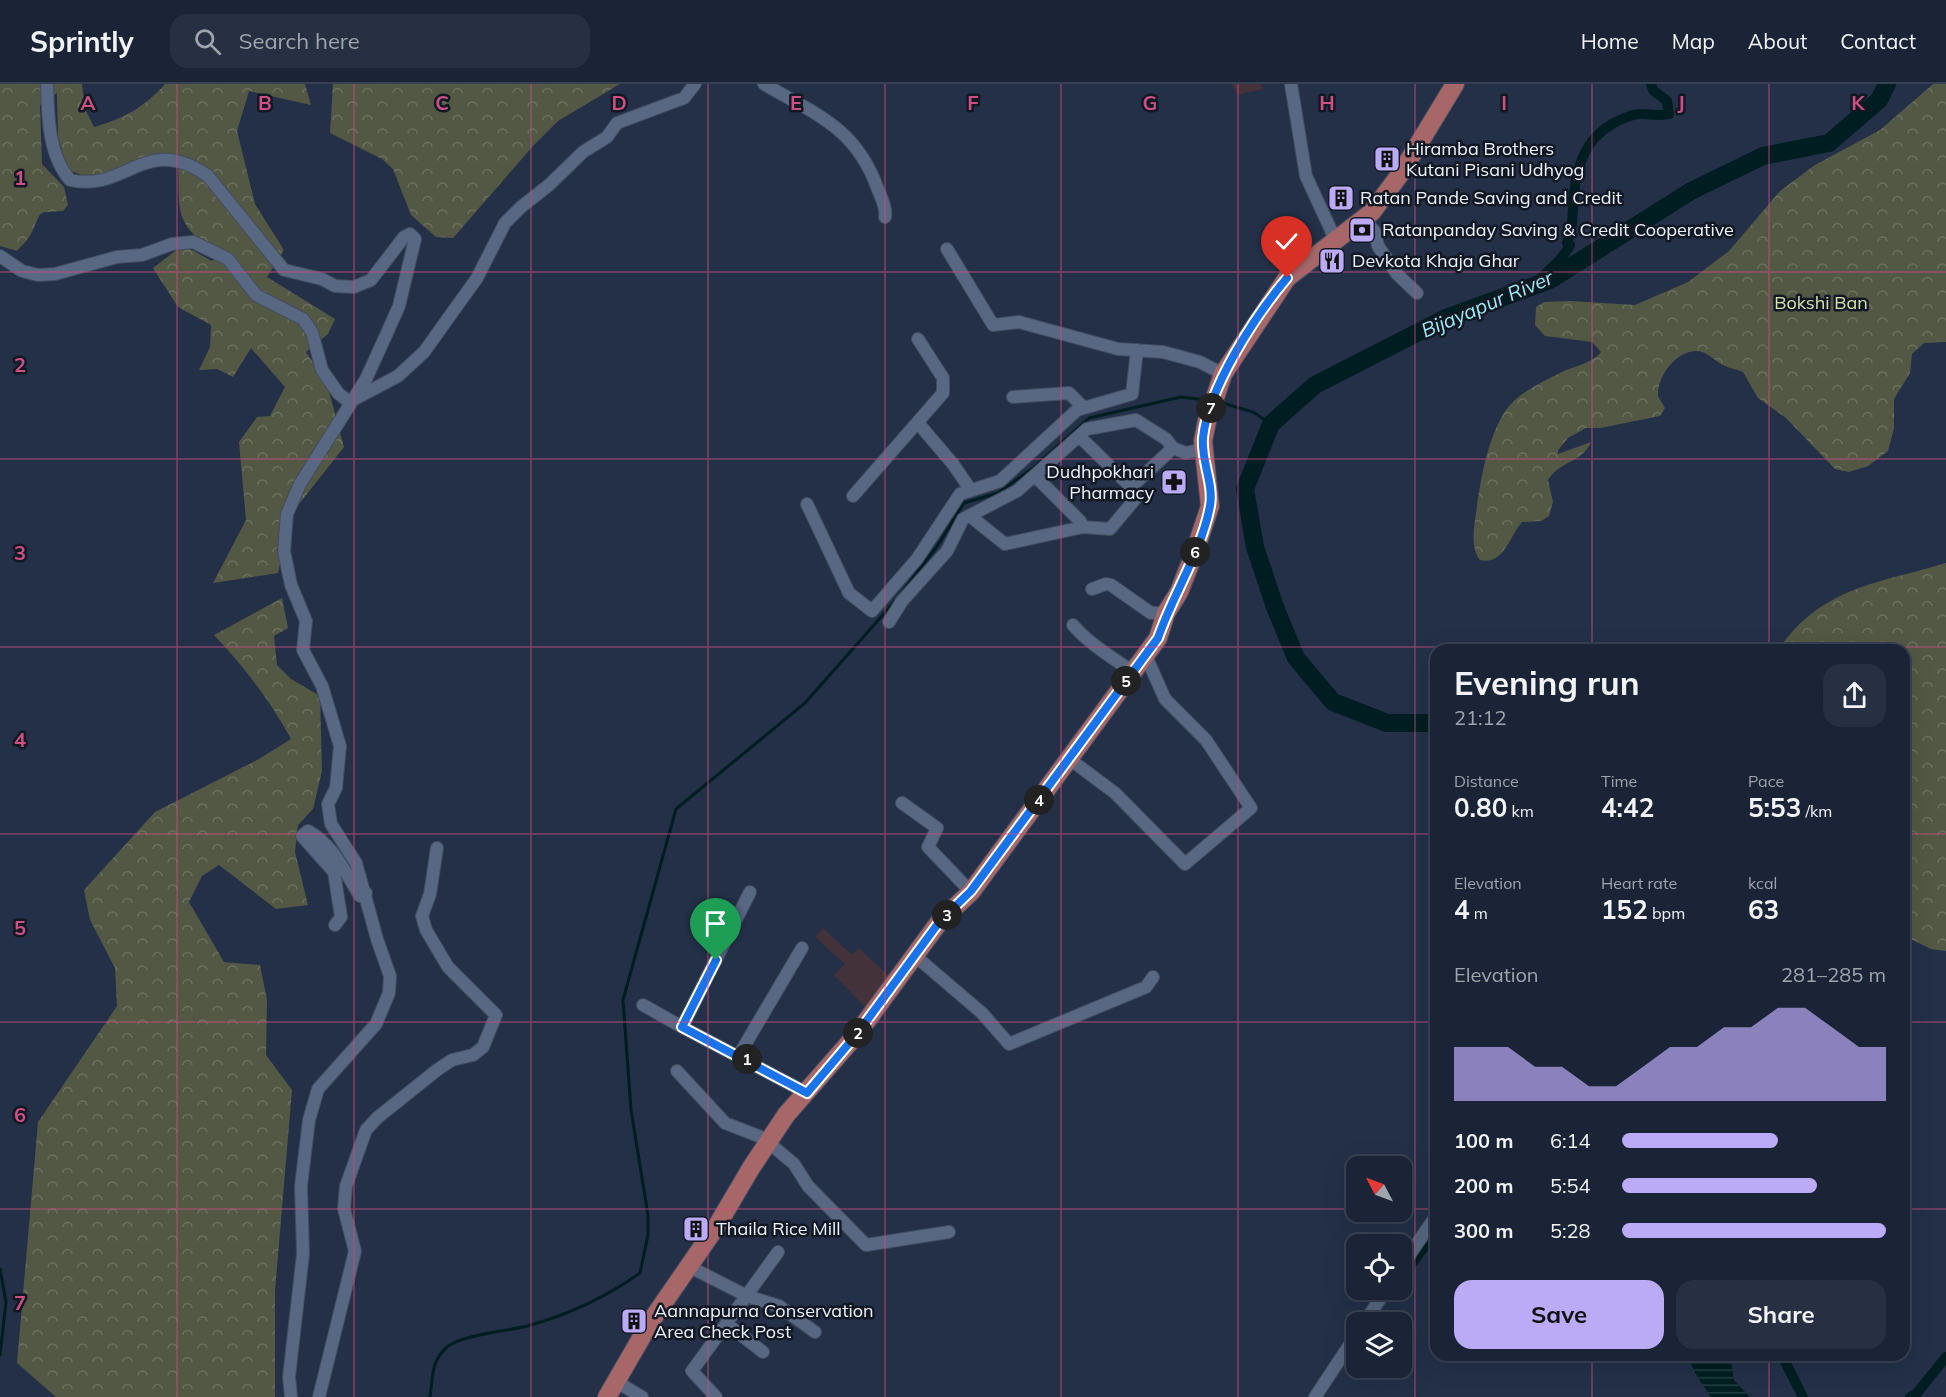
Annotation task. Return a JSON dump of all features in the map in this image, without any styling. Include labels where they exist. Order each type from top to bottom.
[{"type":"main road","points":[[611,1389],[786,1115],[857,1034],[940,921],[971,891],[1158,638],[1166,612],[1179,592],[1210,506],[1203,449],[1207,421],[1223,374],[1281,284],[1294,271],[1364,219],[1401,173],[1455,84]]},
{"type":"street","points":[[47,84],[49,124],[58,163],[70,180],[78,182],[105,178],[154,159],[173,159],[192,165],[208,176],[284,270],[322,279],[335,286],[354,287],[371,280],[404,237],[410,234],[413,236],[413,253],[399,306],[366,379],[349,402],[300,484],[287,514],[284,551],[291,585],[306,621],[303,650],[322,686],[340,746],[336,788],[328,804],[331,825],[357,863],[377,939],[387,963],[389,993],[376,1024],[318,1089],[309,1120],[302,1186],[303,1254],[289,1377],[291,1397]]},
{"type":"street","points":[[349,402],[398,375],[424,352],[477,278],[505,223],[521,207],[583,152],[607,137],[617,123],[684,98],[695,84]]},
{"type":"street","points":[[764,84],[813,112],[848,136],[868,164],[884,207],[885,218]]},
{"type":"street","points":[[1291,84],[1306,176],[1335,241]]},
{"type":"street","points":[[1364,219],[1375,232],[1378,246],[1397,274],[1417,293]]},
{"type":"street","points":[[0,256],[22,271],[38,275],[55,274],[117,257],[142,255],[172,244],[193,242],[228,259],[256,295],[303,319],[312,332],[321,370],[338,393],[349,402]]},
{"type":"street","points":[[947,249],[993,325],[1019,322],[1118,349],[1163,352],[1200,362],[1223,374]]},
{"type":"street","points":[[853,496],[944,390],[943,378],[918,339]]},
{"type":"street","points":[[807,504],[849,593],[872,611],[917,559],[953,502],[970,489],[1000,481],[1083,407],[1132,394],[1137,350]]},
{"type":"street","points":[[1013,397],[1069,393],[1083,407]]},
{"type":"street","points":[[889,622],[902,601],[947,551],[963,519],[1017,491],[1036,477],[1079,436],[1096,426],[1136,420],[1166,439],[1173,448],[1186,453],[1203,449]]},
{"type":"street","points":[[918,423],[953,464],[970,489]]},
{"type":"street","points":[[970,516],[1005,544],[1083,527],[1110,529],[1136,498],[1131,487],[1079,436]]},
{"type":"street","points":[[1131,487],[1173,448]]},
{"type":"street","points":[[1036,477],[1080,521],[1083,527]]},
{"type":"street","points":[[1092,589],[1106,584],[1111,585],[1151,613],[1166,612]]},
{"type":"street","points":[[1073,625],[1085,639],[1099,646],[1133,672]]},
{"type":"street","points":[[1068,758],[1114,793],[1185,864],[1251,808],[1206,740],[1165,699],[1146,656]]},
{"type":"street","points":[[903,803],[937,828],[928,847],[971,891]]},
{"type":"street","points":[[335,925],[341,916],[334,873],[320,853],[302,836],[308,831],[316,835],[334,853],[360,896],[366,893]]},
{"type":"street","points":[[319,1397],[355,1251],[344,1209],[346,1186],[366,1130],[377,1118],[437,1070],[452,1060],[473,1055],[483,1047],[496,1015],[448,968],[426,930],[423,916],[430,894],[437,848]]},
{"type":"street","points":[[682,1027],[750,892]]},
{"type":"street","points":[[739,1055],[802,948]]},
{"type":"street","points":[[914,955],[982,1012],[1009,1044],[1150,982]]},
{"type":"street","points":[[643,1005],[807,1093]]},
{"type":"street","points":[[677,1071],[725,1123],[761,1137],[795,1164],[808,1186],[866,1245],[949,1232]]},
{"type":"street","points":[[1412,1251],[1430,1225]]},
{"type":"street","points":[[716,1397],[692,1371],[778,1252]]},
{"type":"street","points":[[688,1266],[747,1296],[779,1306],[815,1332]]},
{"type":"street","points":[[727,1324],[763,1352]]},
{"type":"street","points":[[1315,1397],[1346,1350]]},
{"type":"street","points":[[611,1389],[642,1397]]},
{"type":"shaded area","points":[[1232,84],[1261,84],[1263,89],[1237,95]]},
{"type":"shaded area","points":[[823,928],[852,955],[859,948],[892,979],[866,1008],[834,975],[845,964],[815,937]]},
{"type":"shaded area","points":[[1689,1361],[1731,1361],[1734,1380],[1750,1397],[1711,1397]]},
{"type":"green space","points":[[0,84],[82,84],[85,109],[94,127],[133,111],[165,84],[305,84],[311,105],[249,91],[237,131],[255,204],[284,250],[267,277],[335,319],[328,334],[306,352],[327,384],[344,447],[292,513],[278,573],[213,583],[246,520],[239,442],[257,417],[270,416],[285,387],[251,348],[233,377],[217,369],[199,370],[210,347],[211,325],[178,307],[153,268],[183,245],[212,261],[219,255],[193,234],[182,215],[179,205],[178,160],[110,174],[85,176],[68,170],[58,137],[57,93],[40,105],[42,164],[64,187],[68,205],[63,211],[41,214],[29,237],[17,251],[0,246]]},
{"type":"green space","points":[[333,84],[620,84],[558,121],[533,146],[453,238],[436,237],[411,215],[393,169],[382,159],[330,133]]},
{"type":"green space","name":"Bokshi Ban","points":[[1933,84],[1946,84],[1946,342],[1924,343],[1912,354],[1910,373],[1894,399],[1894,428],[1888,451],[1868,466],[1849,472],[1835,469],[1786,418],[1758,398],[1743,372],[1725,366],[1703,352],[1688,352],[1674,361],[1664,374],[1658,389],[1658,396],[1665,408],[1660,416],[1600,428],[1586,428],[1568,438],[1558,450],[1558,454],[1591,442],[1582,454],[1553,473],[1548,480],[1553,502],[1549,516],[1541,521],[1522,522],[1501,554],[1488,561],[1480,560],[1475,548],[1474,527],[1483,471],[1498,423],[1509,406],[1529,390],[1588,362],[1601,352],[1592,342],[1545,336],[1535,325],[1536,307],[1544,302],[1570,301],[1635,305],[1688,282],[1729,251],[1780,191],[1815,165],[1880,130]]},
{"type":"green space","points":[[1946,563],[1946,951],[1931,949],[1910,939],[1910,644],[1783,644],[1796,628],[1814,612],[1834,599],[1876,582]]},
{"type":"green space","points":[[282,598],[288,628],[274,636],[277,665],[291,679],[320,696],[322,771],[313,809],[298,825],[295,852],[308,905],[276,909],[219,865],[202,876],[189,902],[224,962],[260,965],[267,1000],[266,1055],[292,1090],[275,1291],[275,1397],[56,1397],[17,1363],[38,1122],[117,1006],[115,968],[90,920],[84,890],[155,812],[259,759],[291,739],[256,684],[214,635]]},
{"type":"waterway","points":[[1532,287],[1570,245],[1567,243],[1572,225],[1576,179],[1579,166],[1590,144],[1598,134],[1619,120],[1633,115],[1669,114],[1667,101],[1653,90],[1651,84]]},
{"type":"waterway","name":"Bijayapur River","points":[[1430,723],[1387,723],[1333,702],[1296,658],[1275,607],[1255,547],[1245,489],[1271,424],[1315,385],[1446,318],[1550,280],[1691,191],[1763,156],[1829,143],[1879,100],[1887,84]]},
{"type":"waterway","points":[[900,595],[938,545],[964,503],[998,493],[1033,468],[1089,418],[1181,397],[1206,400]]},
{"type":"waterway","points":[[1219,402],[1253,412],[1271,424]]},
{"type":"waterway","points":[[430,1397],[435,1363],[447,1347],[463,1339],[527,1326],[572,1311],[614,1290],[640,1273],[648,1235],[648,1215],[631,1110],[623,1000],[676,809],[805,703],[896,600]]},
{"type":"waterway","points":[[1412,1263],[1430,1239]]},
{"type":"waterway","points":[[0,1269],[6,1302],[0,1355]]},
{"type":"waterway","points":[[1910,1397],[1917,1393],[1946,1357]]},
{"type":"waterway","points":[[1785,1361],[1803,1397]]},
{"type":"place","name":"Hiramba Brothers Kutani Pisani Udhyog","points":[[1387,159]]},
{"type":"place","name":"Ratan Pande Saving and Credit","points":[[1341,198]]},
{"type":"place","name":"Ratanpanday Saving & Credit Cooperative","points":[[1362,230]]},
{"type":"place","name":"Devkota Khaja Ghar","points":[[1332,261]]},
{"type":"place","name":"Dudhpokhari Pharmacy","points":[[1174,482]]},
{"type":"place","name":"Thaila Rice Mill","points":[[696,1229]]},
{"type":"place","name":"Aannapurna Conservation Area Check Post","points":[[634,1321]]},
{"type":"route","points":[[716,960],[682,1027],[739,1055],[807,1093],[857,1034],[940,921],[971,891],[1158,638],[1166,612],[1179,592],[1194,554],[1210,506],[1203,441],[1207,421],[1223,374],[1287,278]]}]
